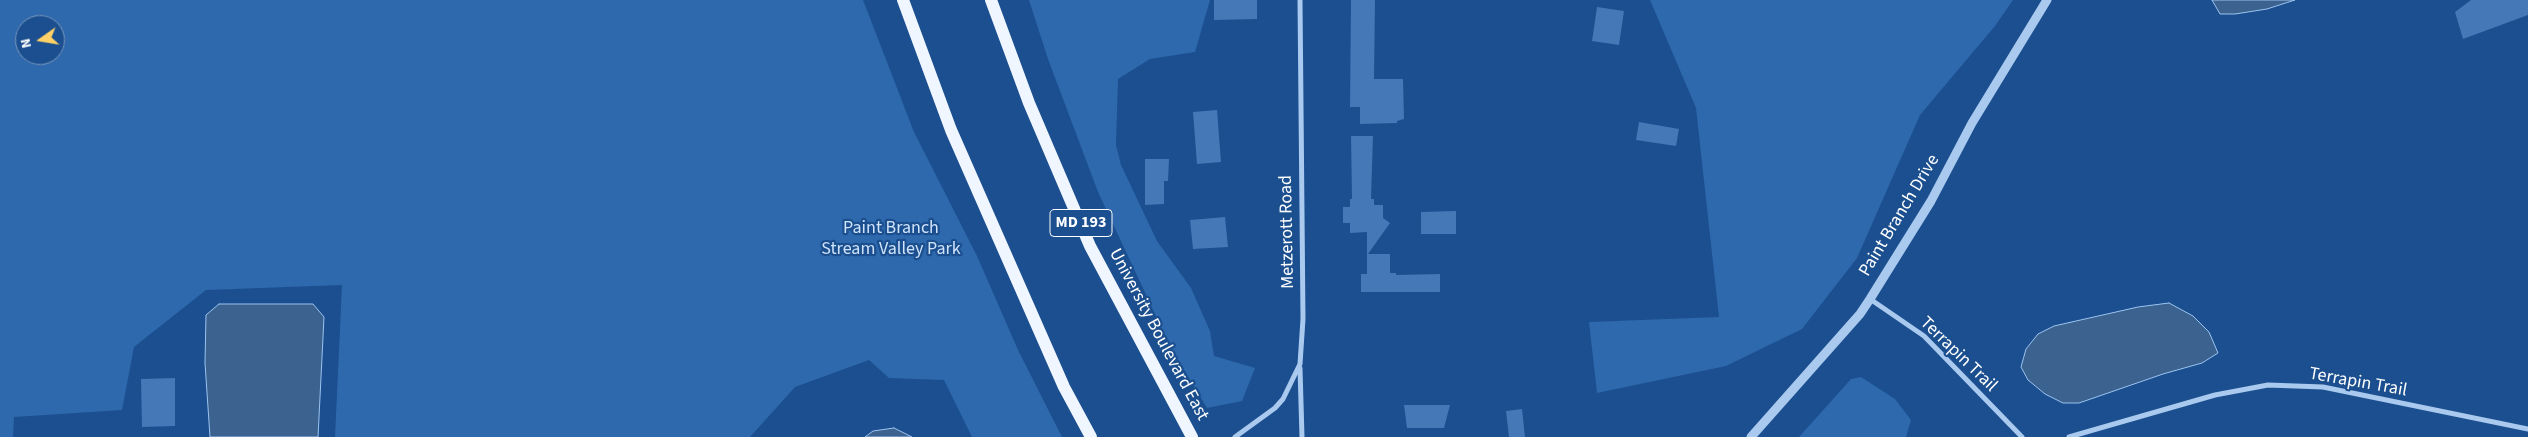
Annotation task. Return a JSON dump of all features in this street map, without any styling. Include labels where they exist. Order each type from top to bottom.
[{"type":"main road","points":[[903,0],[958,145],[1064,387],[1091,437]]},
{"type":"main road","name":"University Boulevard East","points":[[990,0],[1029,103],[1090,246],[1192,437]]},
{"type":"street","name":"Metzerott Road","points":[[1235,437],[1275,408],[1283,399],[1300,364],[1303,319],[1300,0]]},
{"type":"street","name":"Paint Branch Drive","points":[[1745,437],[1754,434],[1860,314],[1931,202],[1972,123],[2047,0]]},
{"type":"street","name":"Terrapin Trail","points":[[1870,299],[1924,336],[2022,437]]},
{"type":"street","points":[[1300,364],[1302,437]]},
{"type":"street","name":"Terrapin Trail","points":[[2069,437],[2215,395],[2268,385],[2323,388],[2528,429]]},
{"type":"green space","name":"Paint Branch Stream Valley Park","points":[[0,0],[863,0],[914,132],[977,256],[1018,350],[1062,437],[972,437],[944,380],[889,378],[869,360],[795,387],[750,437],[335,437],[342,285],[206,290],[134,347],[122,410],[14,417],[13,437],[0,437]]},
{"type":"green space","points":[[1029,0],[1210,0],[1195,52],[1150,59],[1118,79],[1116,145],[1121,165],[1157,241],[1191,288],[1210,331],[1214,356],[1255,368],[1242,401],[1207,408],[1171,348],[1098,192],[1048,59]]},
{"type":"green space","points":[[1650,0],[2013,0],[1995,26],[1920,115],[1857,258],[1802,329],[1726,366],[1597,393],[1589,322],[1719,317],[1696,108]]},
{"type":"green space","points":[[1861,377],[1895,399],[1911,420],[1906,437],[1799,437],[1851,379]]},
{"type":"shaded area","points":[[2212,0],[2295,0],[2267,9],[2235,14],[2220,14]]},
{"type":"shaded area","points":[[2169,303],[2193,316],[2209,332],[2218,353],[2202,363],[2163,374],[2079,403],[2063,403],[2045,394],[2028,380],[2021,367],[2026,349],[2038,334],[2054,326],[2138,307]]},
{"type":"shaded area","points":[[219,304],[313,304],[324,317],[318,437],[210,437],[205,363],[206,315]]},
{"type":"shaded area","points":[[894,428],[912,437],[865,437],[873,431]]},
{"type":"building","points":[[1214,0],[1257,0],[1257,19],[1214,20]]},
{"type":"building","points":[[1351,0],[1375,0],[1374,79],[1403,79],[1404,119],[1397,121],[1397,123],[1360,124],[1360,107],[1350,107]]},
{"type":"building","points":[[2471,0],[2528,0],[2528,15],[2463,39],[2455,12]]},
{"type":"building","points":[[1597,7],[1624,11],[1619,45],[1592,41]]},
{"type":"building","points":[[1217,110],[1221,162],[1197,164],[1193,112]]},
{"type":"building","points":[[1639,122],[1679,129],[1676,146],[1636,140]]},
{"type":"building","points":[[1351,136],[1373,136],[1371,199],[1374,199],[1374,205],[1383,205],[1383,218],[1390,223],[1368,254],[1390,254],[1390,273],[1396,273],[1396,275],[1440,274],[1440,292],[1361,292],[1361,274],[1367,274],[1367,232],[1350,233],[1350,223],[1343,223],[1343,207],[1350,207],[1350,199],[1352,199]]},
{"type":"building","points":[[1145,159],[1169,159],[1168,181],[1164,181],[1164,204],[1145,205]]},
{"type":"building","points":[[1456,211],[1456,234],[1421,234],[1421,212]]},
{"type":"building","points":[[1225,217],[1228,247],[1193,249],[1190,220]]},
{"type":"building","points":[[175,378],[175,426],[142,427],[141,379]]},
{"type":"building","points":[[1404,405],[1450,405],[1444,428],[1407,428]]},
{"type":"building","points":[[1522,409],[1525,437],[1509,437],[1506,411]]}]
